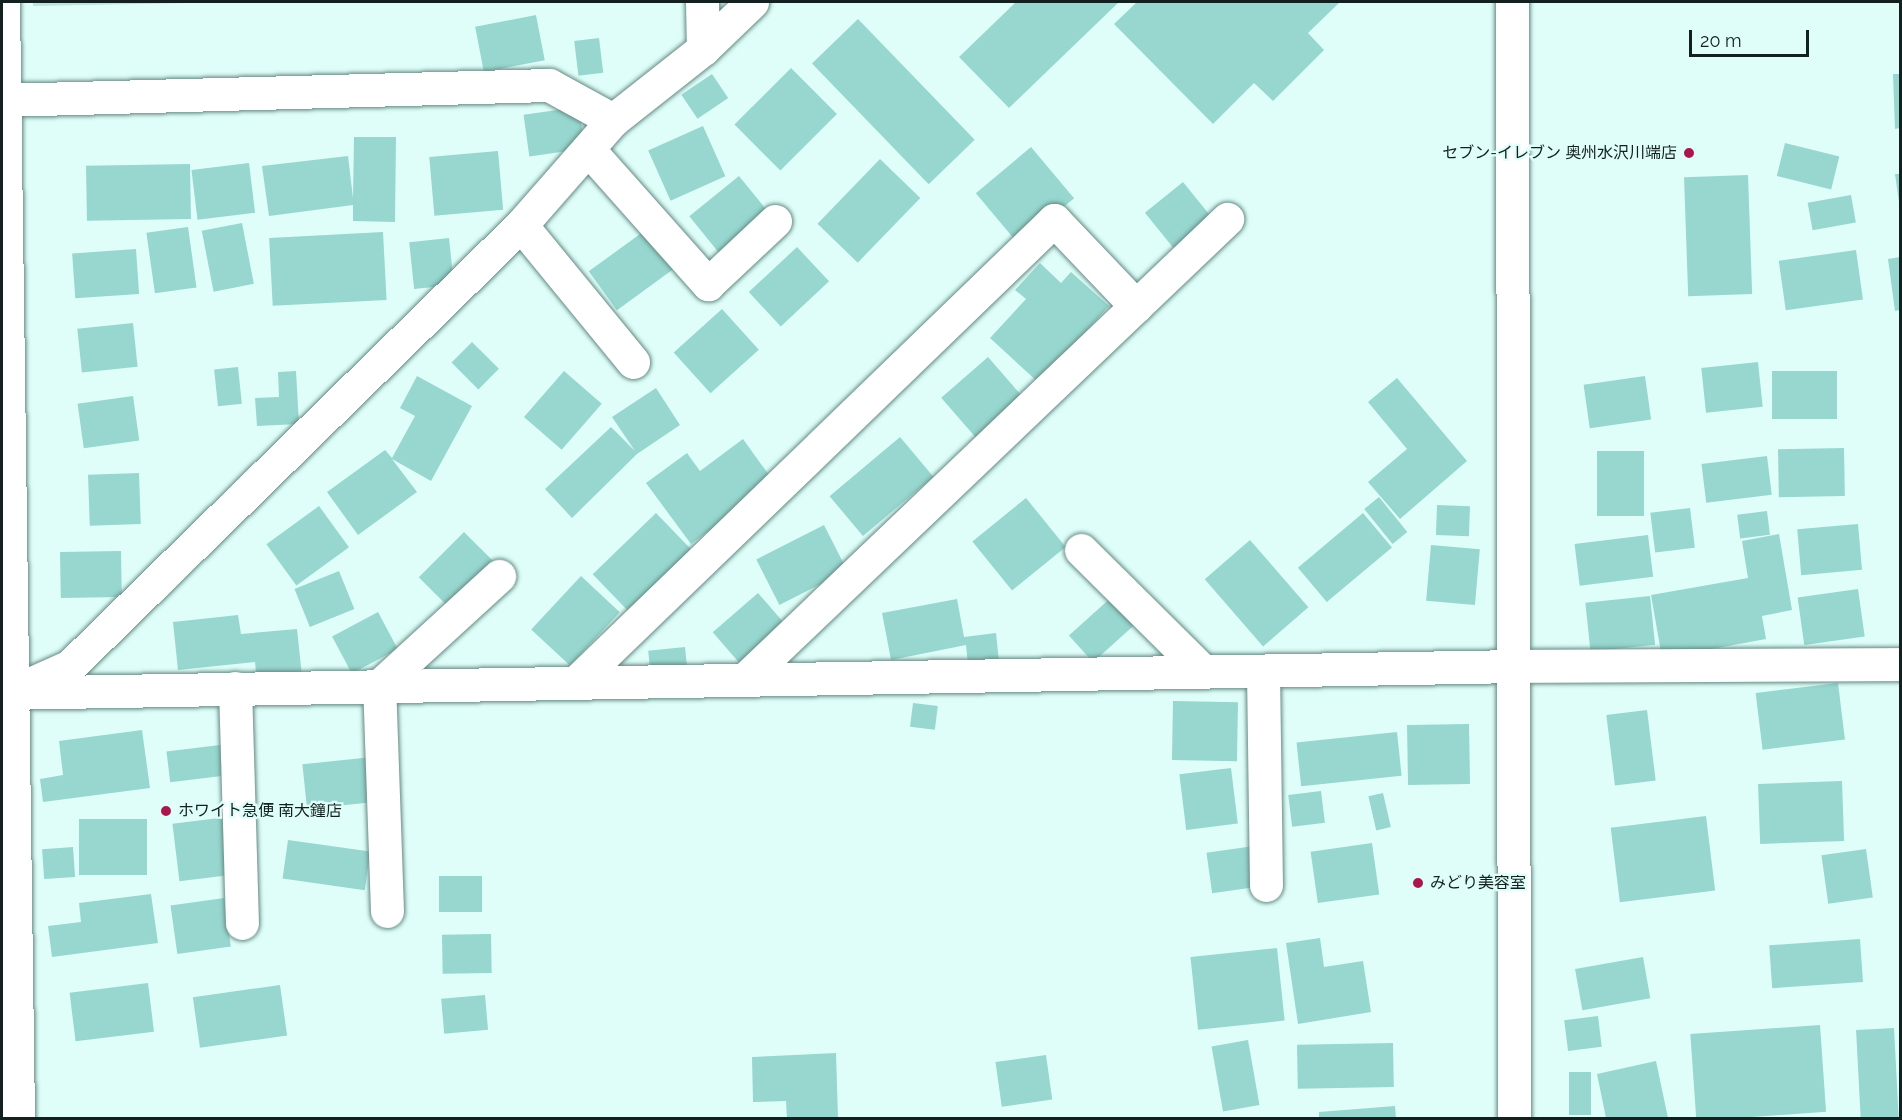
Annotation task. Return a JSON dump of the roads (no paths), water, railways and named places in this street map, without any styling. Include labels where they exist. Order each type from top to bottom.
[{"type":"street","points":[[3,2],[6,693],[18,1119]]},
{"type":"street","points":[[702,2],[702,50]]},
{"type":"street","points":[[6,693],[70,666],[521,225],[613,120],[702,50],[752,2]]},
{"type":"street","points":[[1512,2],[1514,1119]]},
{"type":"street","points":[[3,100],[549,85],[613,120]]},
{"type":"street","points":[[588,149],[708,285],[775,220]]},
{"type":"street","points":[[744,680],[1227,219]]},
{"type":"street","points":[[576,682],[1054,220],[1136,306]]},
{"type":"street","points":[[521,225],[633,362]]},
{"type":"street","points":[[1081,550],[1203,671]]},
{"type":"street","points":[[387,911],[379,686],[499,576]]},
{"type":"street","points":[[6,693],[1512,666],[1900,664]]},
{"type":"street","points":[[1263,670],[1266,885]]},
{"type":"street","points":[[236,688],[242,923]]},
{"type":"place","name":"セブン-イレブン 奥州水沢川端店","points":[[1689,153]]},
{"type":"place","name":"ホワイト急便 南大鐘店","points":[[166,811]]},
{"type":"place","name":"みどり美容室","points":[[1418,883]]}]
